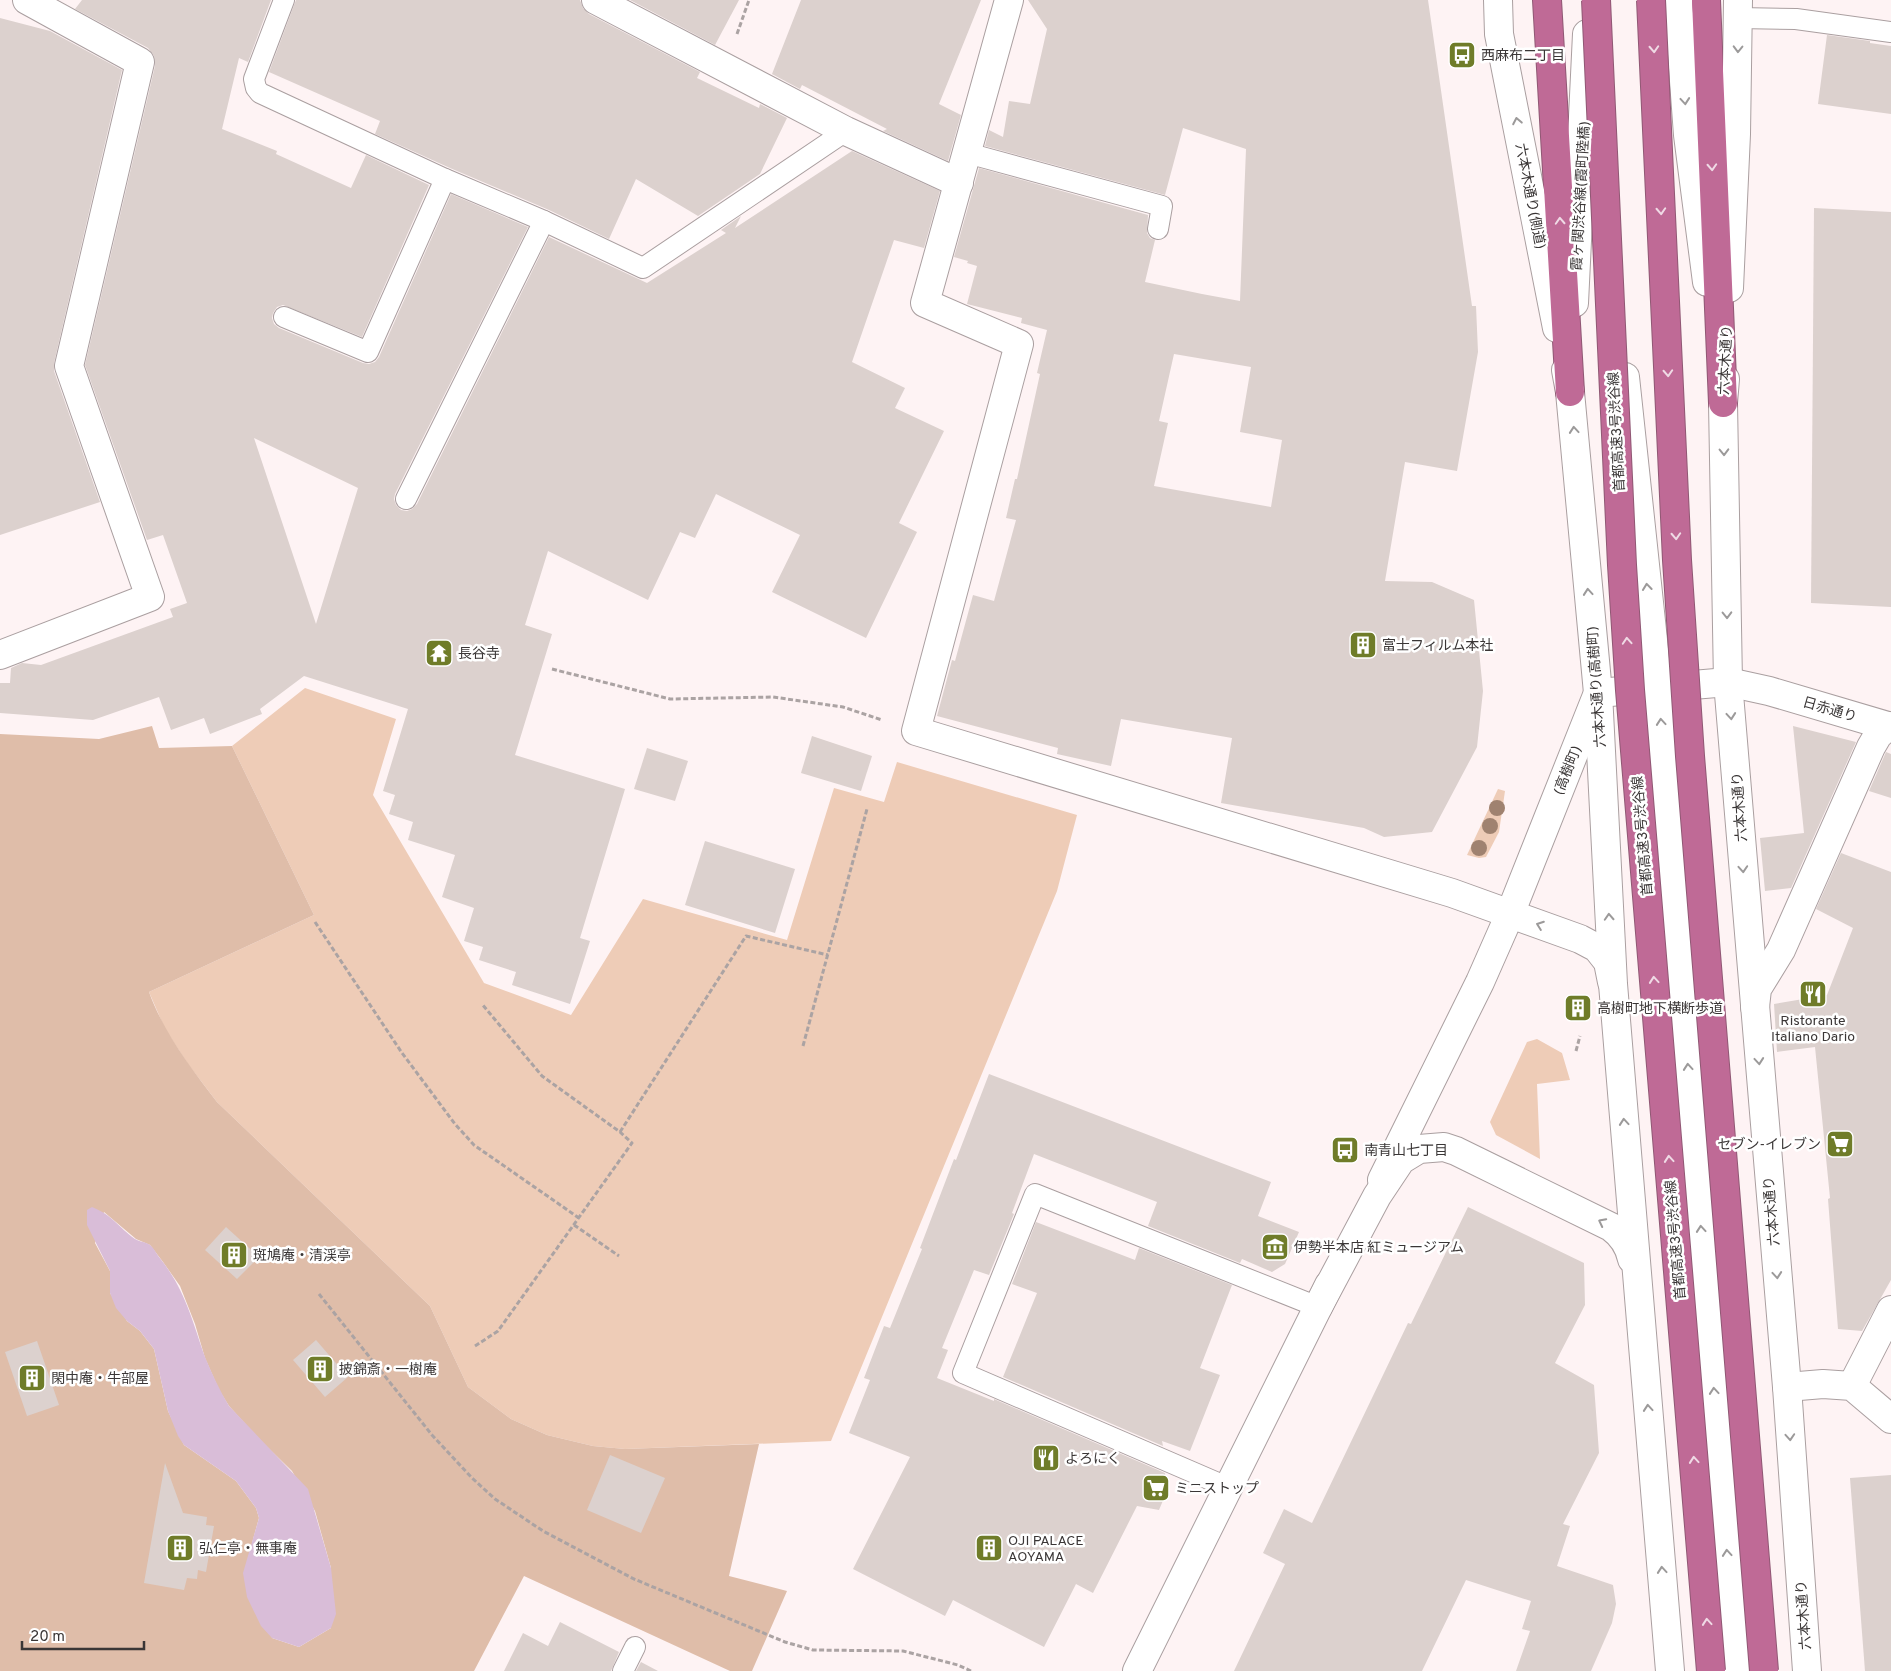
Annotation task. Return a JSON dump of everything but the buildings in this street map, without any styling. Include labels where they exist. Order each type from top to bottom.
[{"type":"highway","points":[[1547,0],[1570,392]]},
{"type":"highway","name":"首都高速3号渋谷線","points":[[1596,0],[1621,555],[1711,1671]]},
{"type":"highway","points":[[1652,0],[1676,550],[1690,756],[1764,1671]]},
{"type":"highway","points":[[1706,0],[1710,134],[1724,404]]},
{"type":"main road","points":[[0,655],[150,597],[69,366],[140,62],[27,0]]},
{"type":"main road","points":[[596,0],[846,131],[959,183]]},
{"type":"main road","points":[[1009,0],[925,303],[1019,344],[916,731],[1452,894],[1580,939],[1597,948],[1608,962],[1612,984],[1670,1671]]},
{"type":"main road","name":"六本木通り(側道)","points":[[1498,0],[1499,34],[1570,392]]},
{"type":"main road","name":"霞ヶ関渋谷線(霞町陸橋)","points":[[1570,392],[1588,29],[1586,0]]},
{"type":"main road","name":"六本木通り","points":[[1678,0],[1688,135],[1724,404]]},
{"type":"main road","name":"六本木通り","points":[[1724,404],[1736,134],[1738,9]]},
{"type":"main road","points":[[1588,29],[1658,687],[1736,1671]]},
{"type":"main road","name":"六本木通り(高樹町)","points":[[1570,392],[1598,693],[1612,984]]},
{"type":"main road","points":[[1598,693],[1728,682],[1724,404]]},
{"type":"main road","name":"六本木通り","points":[[1728,682],[1754,1012],[1787,1388],[1807,1671]]},
{"type":"main road","name":"日赤通り","points":[[1728,682],[1769,691],[1889,726]]},
{"type":"main road","name":"(高樹町)","points":[[1318,1307],[1480,982],[1510,914],[1598,693]]},
{"type":"main road","points":[[1754,1012],[1757,989],[1781,950],[1871,747],[1878,735],[1889,726]]},
{"type":"main road","points":[[1137,1671],[1318,1307],[1377,1196],[1400,1160],[1418,1149],[1444,1147],[1456,1150],[1611,1227],[1626,1242],[1631,1254],[1640,1310]]},
{"type":"main road","points":[[1852,1386],[1891,1310]]},
{"type":"main road","points":[[1787,1388],[1823,1384],[1852,1386],[1891,1419]]},
{"type":"lane","points":[[284,0],[254,79],[256,88],[260,93],[445,179],[544,221],[643,268],[846,131]]},
{"type":"lane","points":[[1738,9],[1891,32]]},
{"type":"lane","points":[[967,153],[1162,206],[1158,229]]},
{"type":"lane","points":[[284,317],[368,352],[445,179]]},
{"type":"lane","points":[[406,500],[544,221]]},
{"type":"lane","points":[[1227,1487],[963,1372],[1035,1194],[1318,1307]]},
{"type":"lane","points":[[623,1671],[635,1647]]},
{"type":"path","points":[[552,669],[670,699],[773,697],[843,707],[916,731]]},
{"type":"path","points":[[803,1046],[867,810]]},
{"type":"path","points":[[315,922],[402,1054],[455,1124],[474,1145],[579,1218]]},
{"type":"path","points":[[620,1132],[746,936],[828,954]]},
{"type":"path","points":[[475,1346],[498,1331],[632,1143],[620,1132],[542,1076],[482,1004]]},
{"type":"path","points":[[1576,1051],[1580,1033]]},
{"type":"path","points":[[574,1225],[619,1256]]},
{"type":"path","points":[[319,1294],[432,1435],[495,1499],[543,1531],[634,1579],[784,1642],[813,1650],[903,1651],[958,1665],[971,1671]]},
{"type":"shaded area","points":[[305,688],[396,719],[373,795],[484,983],[571,1015],[643,899],[787,940],[834,788],[884,802],[897,762],[1077,815],[1057,891],[831,1441],[625,1449],[593,1446],[547,1435],[511,1419],[468,1387],[430,1306],[217,1102],[188,1064],[165,1029],[149,992],[314,915],[232,746]]},
{"type":"shaded area","points":[[152,726],[159,748],[232,746],[314,915],[149,992],[170,1036],[217,1102],[430,1306],[468,1387],[511,1419],[547,1435],[593,1446],[625,1449],[759,1444],[729,1576],[787,1591],[752,1671],[730,1671],[524,1576],[474,1671],[0,1671],[0,734],[99,739]],"holes":[[[104,1212],[136,1239],[150,1245],[180,1286],[195,1324],[205,1358],[219,1390],[229,1406],[292,1471],[315,1511],[331,1568],[331,1628],[299,1647],[272,1638],[252,1543],[259,1518],[256,1508],[236,1481],[184,1445],[168,1411],[154,1349],[140,1331],[127,1321],[110,1293],[110,1271],[95,1243]]]},
{"type":"shaded area","points":[[1498,789],[1505,791],[1499,832],[1486,857],[1479,858],[1467,855]]},
{"type":"shaded area","points":[[1537,1039],[1562,1053],[1570,1080],[1537,1084],[1540,1159],[1496,1135],[1490,1122],[1527,1042]]},
{"type":"shaded area","points":[[92,1207],[111,1218],[135,1239],[151,1246],[168,1269],[182,1293],[205,1357],[229,1406],[308,1489],[331,1568],[336,1614],[331,1628],[299,1647],[272,1638],[261,1626],[247,1597],[243,1573],[259,1518],[256,1508],[236,1481],[184,1445],[178,1436],[168,1411],[154,1349],[140,1331],[127,1321],[116,1308],[110,1293],[110,1271],[87,1225],[87,1210]]},
{"type":"place","name":"西麻布二丁目","points":[[1462,55]]},
{"type":"place","name":"富士フィルム本社","points":[[1363,645]]},
{"type":"place","name":"長谷寺","points":[[439,653]]},
{"type":"place","name":"Ristorante Italiano Dario","points":[[1813,994]]},
{"type":"place","name":"高樹町地下横断歩道","points":[[1578,1008]]},
{"type":"place","name":"セブン-イレブン","points":[[1840,1144]]},
{"type":"place","name":"南青山七丁目","points":[[1345,1150]]},
{"type":"place","name":"伊勢半本店 紅ミュージアム","points":[[1275,1247]]},
{"type":"place","name":"斑鳩庵・清渓亭","points":[[234,1255]]},
{"type":"place","name":"披錦斎・一樹庵","points":[[320,1369]]},
{"type":"place","name":"閑中庵・牛部屋","points":[[32,1378]]},
{"type":"place","name":"よろにく","points":[[1046,1458]]},
{"type":"place","name":"ミニストップ","points":[[1156,1488]]},
{"type":"place","name":"弘仁亭・無事庵","points":[[180,1548]]},
{"type":"place","name":"OJI PALACE AOYAMA","points":[[989,1548]]}]
